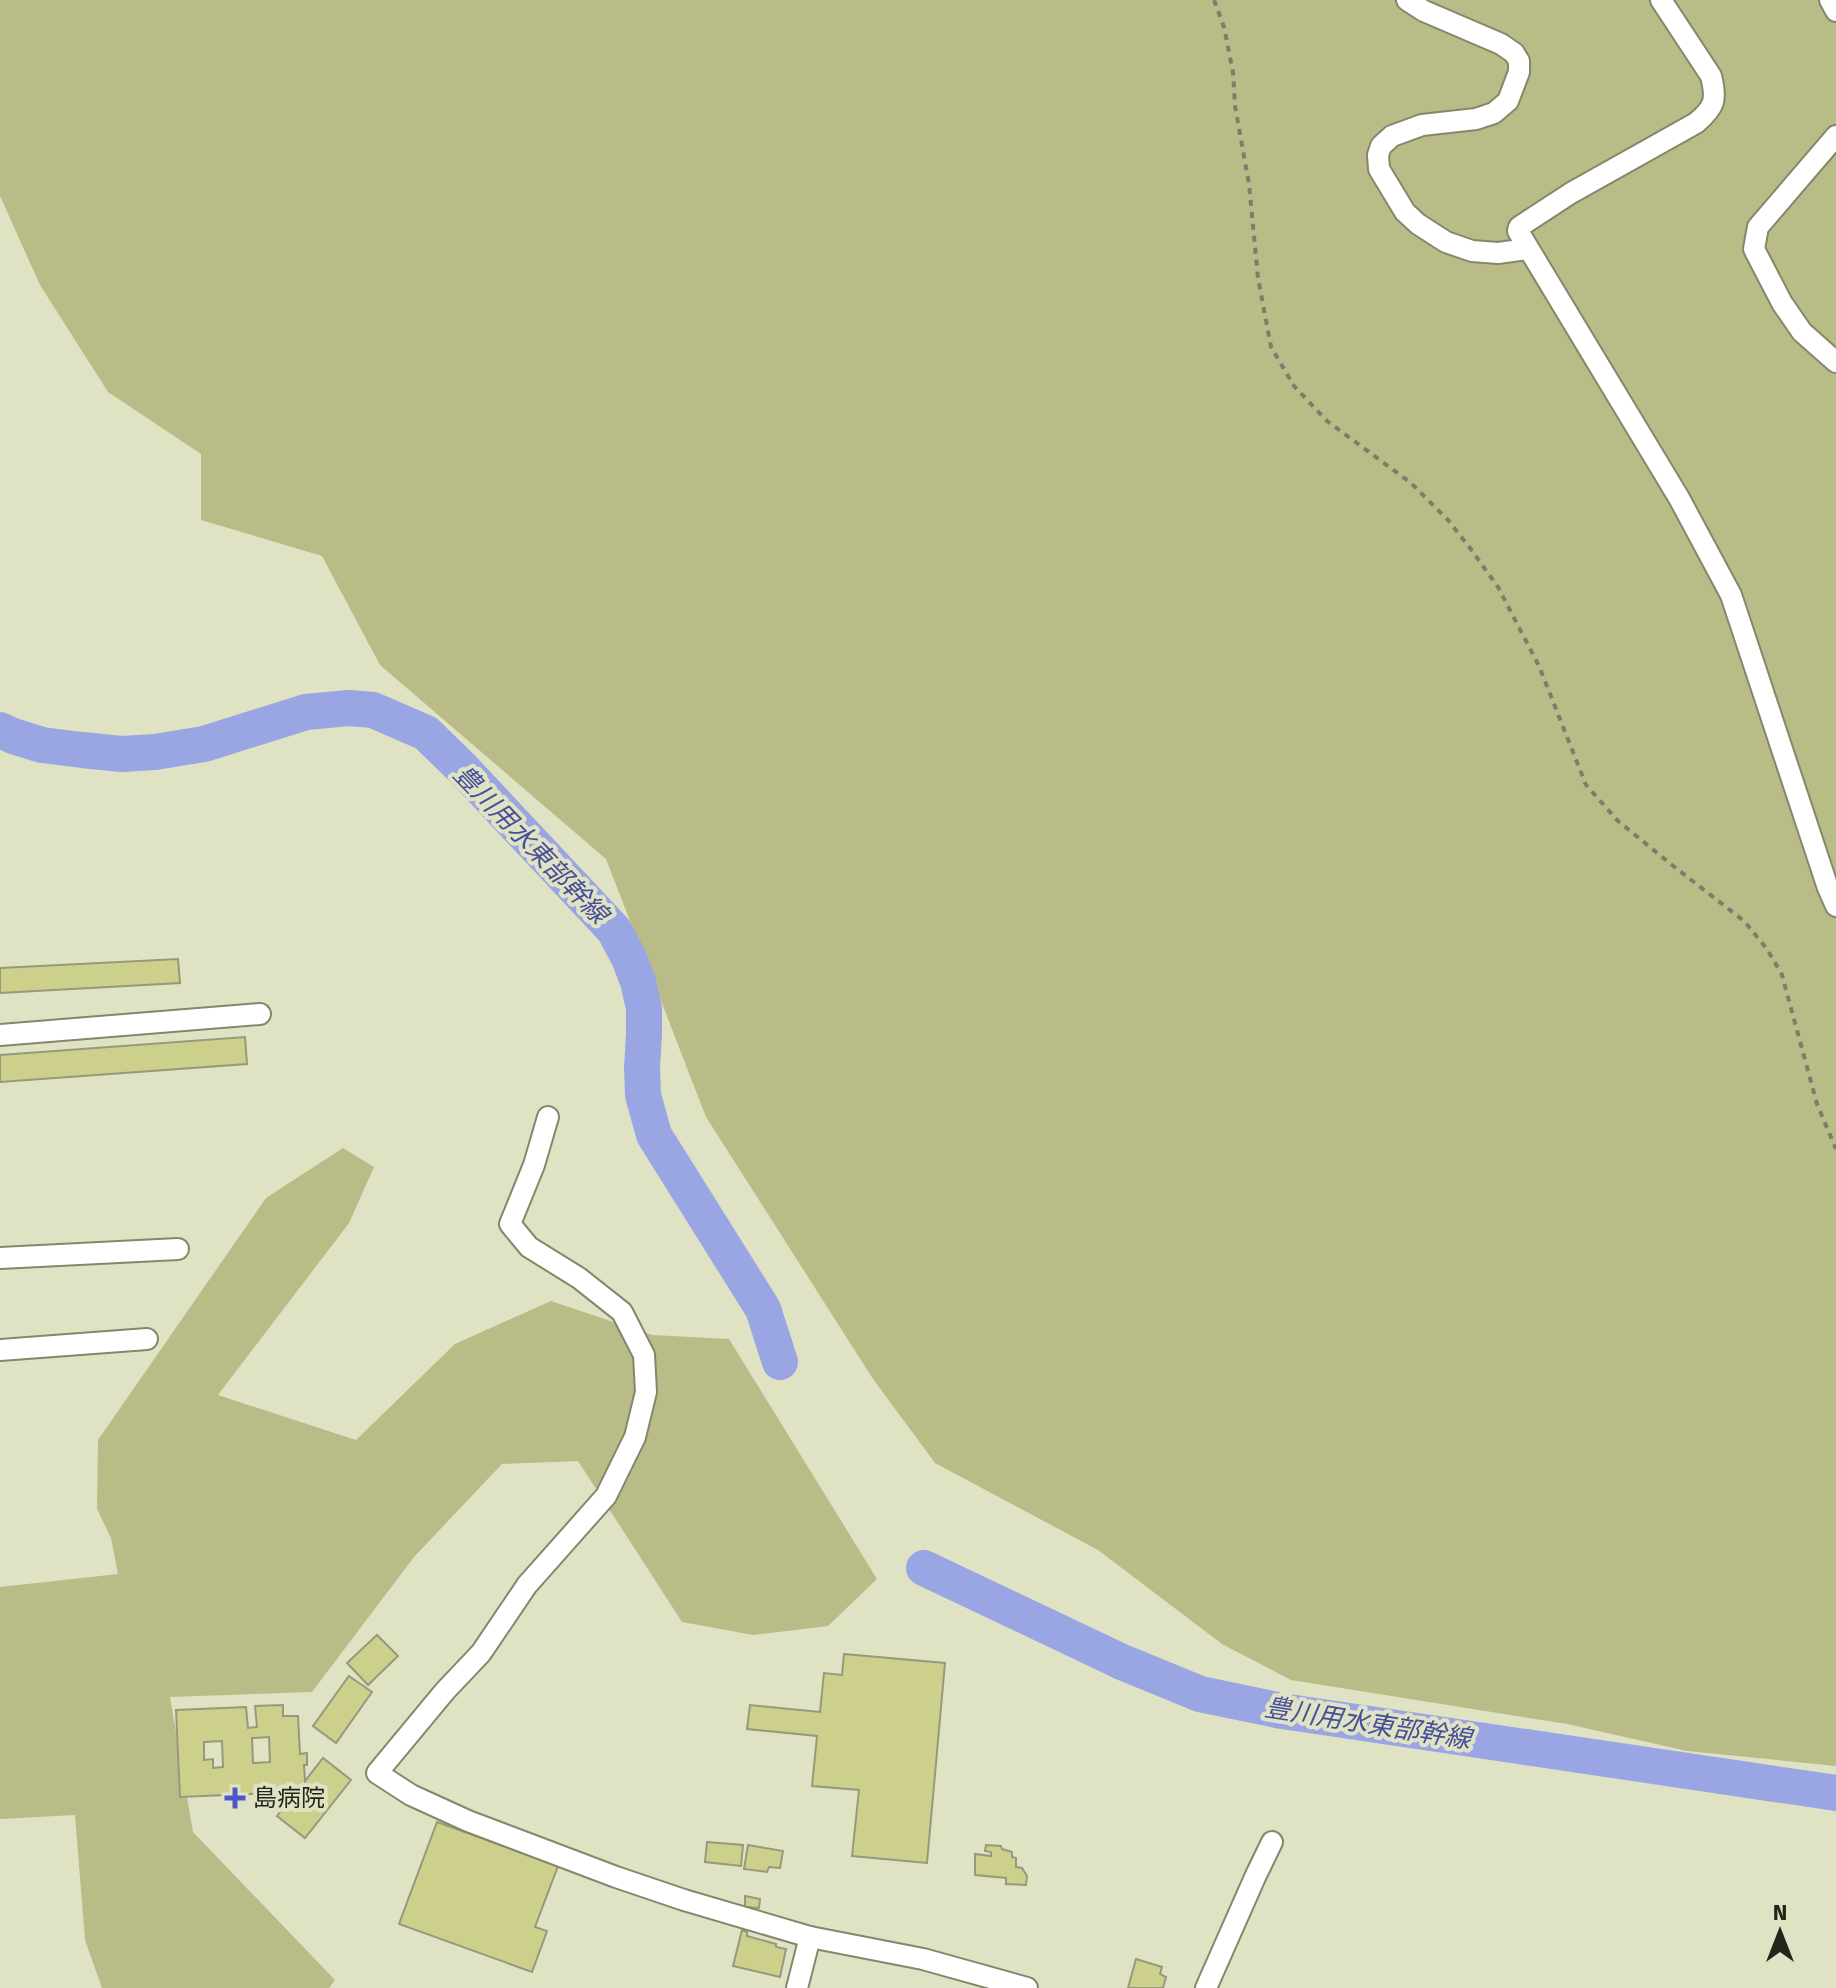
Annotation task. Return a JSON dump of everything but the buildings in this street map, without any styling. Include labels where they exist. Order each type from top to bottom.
[{"type":"street","points":[[1407,0],[1424,11],[1501,44],[1514,53],[1519,61],[1519,72],[1508,101],[1494,113],[1476,119],[1422,125],[1392,136],[1381,146],[1379,169],[1405,212],[1446,242],[1472,251],[1498,253],[1528,249]]},
{"type":"street","points":[[1661,0],[1711,76],[1714,103],[1710,111],[1696,123],[1571,193],[1519,227],[1518,231],[1679,498],[1731,595],[1836,906]]},
{"type":"street","points":[[1830,0],[1836,11]]},
{"type":"street","points":[[1836,136],[1758,227],[1754,249],[1782,303],[1802,332],[1836,362]]},
{"type":"street","points":[[0,1035],[260,1014]]},
{"type":"street","points":[[548,1117],[534,1165],[510,1224],[529,1247],[579,1278],[622,1312],[644,1355],[646,1392],[635,1437],[606,1496],[527,1585],[481,1653],[377,1773],[411,1795],[468,1821],[684,1900],[810,1937],[923,1959],[1027,1988]]},
{"type":"street","points":[[0,1258],[178,1249]]},
{"type":"street","points":[[0,1350],[147,1339]]},
{"type":"street","points":[[1206,1988],[1272,1842]]},
{"type":"street","points":[[797,1988],[810,1937]]},
{"type":"path","points":[[1214,0],[1224,27],[1233,72],[1258,278],[1271,347],[1294,386],[1327,421],[1411,483],[1448,520],[1470,548],[1498,587],[1539,666],[1586,785],[1618,821],[1744,921],[1767,949],[1782,975],[1817,1104],[1836,1149]]},
{"type":"green space","points":[[0,0],[1836,0],[1836,1766],[1687,1751],[1567,1724],[1291,1680],[1222,1644],[1098,1550],[935,1463],[873,1379],[706,1117],[606,859],[380,665],[322,556],[201,520],[201,454],[108,392],[40,285],[0,196]]},
{"type":"green space","points":[[343,1148],[374,1167],[349,1223],[218,1395],[356,1440],[455,1344],[551,1301],[652,1335],[729,1339],[877,1579],[828,1626],[753,1635],[682,1622],[578,1461],[502,1464],[414,1557],[312,1692],[170,1697],[193,1832],[335,1980],[329,1988],[102,1988],[85,1940],[75,1815],[0,1819],[0,1587],[118,1574],[111,1538],[97,1509],[98,1440],[266,1198]]},
{"type":"waterway","name":"豊川用水東部幹線","points":[[0,730],[42,745],[122,754],[155,752],[204,744],[306,712],[349,708],[373,710],[426,733],[614,930],[629,958],[644,1008],[643,1095],[654,1135],[763,1309],[780,1362]]},
{"type":"waterway","name":"豊川用水東部幹線","points":[[924,1568],[1122,1662],[1200,1694],[1282,1711],[1836,1793]]},
{"type":"place","name":"島病院","points":[[235,1798]]}]
